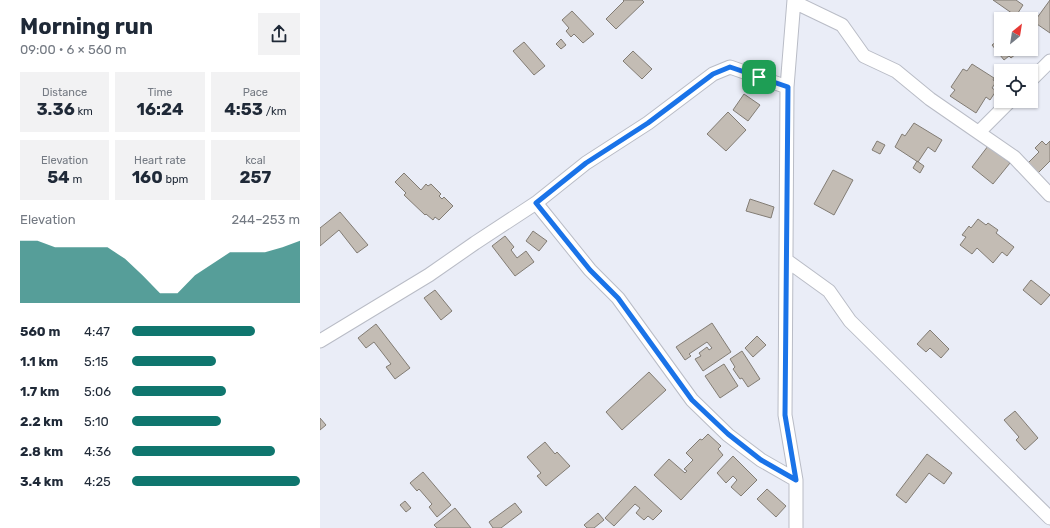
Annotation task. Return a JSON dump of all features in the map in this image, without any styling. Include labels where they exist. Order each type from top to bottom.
[{"type":"street","points":[[796,528],[796,480],[785,415],[788,87],[794,1],[842,25],[864,56],[896,71],[930,99],[1014,157],[1050,195]]},
{"type":"street","points":[[1038,73],[1050,61]]},
{"type":"street","points":[[320,341],[429,275],[475,242],[536,203],[586,163],[648,123],[713,74],[730,67],[788,87]]},
{"type":"street","points":[[979,132],[1003,108]]},
{"type":"street","points":[[536,203],[590,270],[618,298],[692,400],[728,434],[761,460],[796,480]]},
{"type":"street","points":[[786,260],[829,291],[850,321],[1050,518]]},
{"type":"building","points":[[623,0],[642,0],[644,2],[616,29],[606,19],[624,1]]},
{"type":"building","points":[[993,0],[1016,0],[1023,5],[1019,12],[1010,12]]},
{"type":"building","points":[[1050,0],[1050,33],[1038,25],[1038,16]]},
{"type":"building","points":[[572,11],[594,34],[583,43],[574,34],[571,37],[566,31],[569,28],[562,20]]},
{"type":"building","points":[[561,39],[566,45],[561,49],[556,44]]},
{"type":"building","points":[[524,42],[545,66],[534,75],[513,51]]},
{"type":"building","points":[[633,51],[652,69],[642,79],[623,61]]},
{"type":"building","points":[[1001,56],[1009,56],[1004,60]]},
{"type":"building","points":[[972,64],[994,78],[994,85],[992,88],[994,90],[994,94],[990,100],[986,97],[976,113],[950,96],[955,90],[951,87],[963,69],[967,71]]},
{"type":"building","points":[[744,94],[760,105],[748,121],[733,110]]},
{"type":"building","points":[[728,112],[746,130],[726,151],[707,134]]},
{"type":"building","points":[[914,123],[942,140],[935,152],[928,147],[918,162],[895,147],[902,134],[905,136]]},
{"type":"building","points":[[877,141],[885,145],[880,154],[872,150]]},
{"type":"building","points":[[1042,141],[1046,145],[1050,141],[1050,161],[1038,173],[1028,163],[1039,152],[1035,148]]},
{"type":"building","points":[[988,146],[1010,163],[993,184],[972,167]]},
{"type":"building","points":[[917,161],[924,166],[920,173],[913,168]]},
{"type":"building","points":[[833,170],[853,180],[834,215],[814,204]]},
{"type":"building","points":[[404,173],[421,190],[426,184],[428,186],[431,184],[441,194],[439,196],[442,199],[444,197],[453,206],[439,220],[435,217],[433,220],[426,214],[425,215],[404,195],[406,193],[395,182]]},
{"type":"building","points":[[750,199],[774,207],[771,218],[746,211]]},
{"type":"building","points":[[340,212],[368,245],[357,253],[339,230],[320,246],[320,228]]},
{"type":"building","points":[[978,219],[986,225],[988,223],[998,230],[996,233],[1014,247],[1007,256],[1002,252],[993,263],[977,248],[972,254],[960,245],[966,237],[962,235],[969,226],[971,228]]},
{"type":"building","points":[[533,231],[547,241],[539,251],[526,241]]},
{"type":"building","points":[[505,236],[514,247],[511,250],[517,258],[526,251],[534,262],[515,276],[492,246]]},
{"type":"building","points":[[1031,280],[1050,295],[1041,305],[1023,290]]},
{"type":"building","points":[[435,290],[452,311],[441,320],[424,298]]},
{"type":"building","points":[[712,323],[731,352],[703,371],[695,359],[701,356],[699,353],[707,347],[709,350],[712,348],[707,342],[689,354],[691,356],[685,360],[676,347]]},
{"type":"building","points":[[376,324],[410,368],[395,379],[386,367],[391,364],[374,342],[366,348],[358,338]]},
{"type":"building","points":[[930,330],[949,349],[941,358],[930,348],[926,352],[917,344]]},
{"type":"building","points":[[757,336],[766,345],[753,357],[745,348]]},
{"type":"building","points":[[742,351],[760,379],[748,387],[733,369],[735,367],[730,359]]},
{"type":"building","points":[[724,364],[738,386],[720,398],[705,376]]},
{"type":"building","points":[[649,372],[666,390],[622,430],[606,412]]},
{"type":"building","points":[[1015,411],[1038,438],[1025,450],[1016,440],[1019,437],[1004,420]]},
{"type":"building","points":[[320,418],[326,425],[320,430]]},
{"type":"building","points":[[708,434],[721,446],[718,449],[723,455],[681,500],[654,475],[669,459],[685,473],[687,471],[684,469],[693,460],[686,453],[700,439],[702,440]]},
{"type":"building","points":[[545,442],[555,454],[557,452],[570,466],[546,486],[537,476],[541,473],[527,457]]},
{"type":"building","points":[[927,454],[952,473],[944,484],[929,473],[906,503],[896,495]]},
{"type":"building","points":[[733,456],[757,480],[741,496],[731,487],[737,480],[733,476],[726,483],[717,473]]},
{"type":"building","points":[[423,472],[451,505],[437,517],[429,507],[432,504],[419,489],[417,491],[410,483]]},
{"type":"building","points":[[635,486],[662,511],[653,520],[648,516],[644,520],[636,513],[640,508],[635,504],[614,526],[605,518]]},
{"type":"building","points":[[767,489],[786,506],[776,517],[757,499]]},
{"type":"building","points":[[405,501],[411,508],[406,512],[400,505]]},
{"type":"building","points":[[515,503],[522,512],[501,528],[493,528],[489,522]]},
{"type":"building","points":[[455,508],[471,528],[437,528],[434,525]]},
{"type":"building","points":[[598,513],[604,520],[594,528],[587,528],[584,525]]},
{"type":"route","points":[[730,67],[759,77],[788,87],[785,216],[785,415],[796,480],[761,460],[728,434],[692,400],[618,298],[590,270],[536,203],[586,163],[648,123],[713,74],[730,67]]}]
